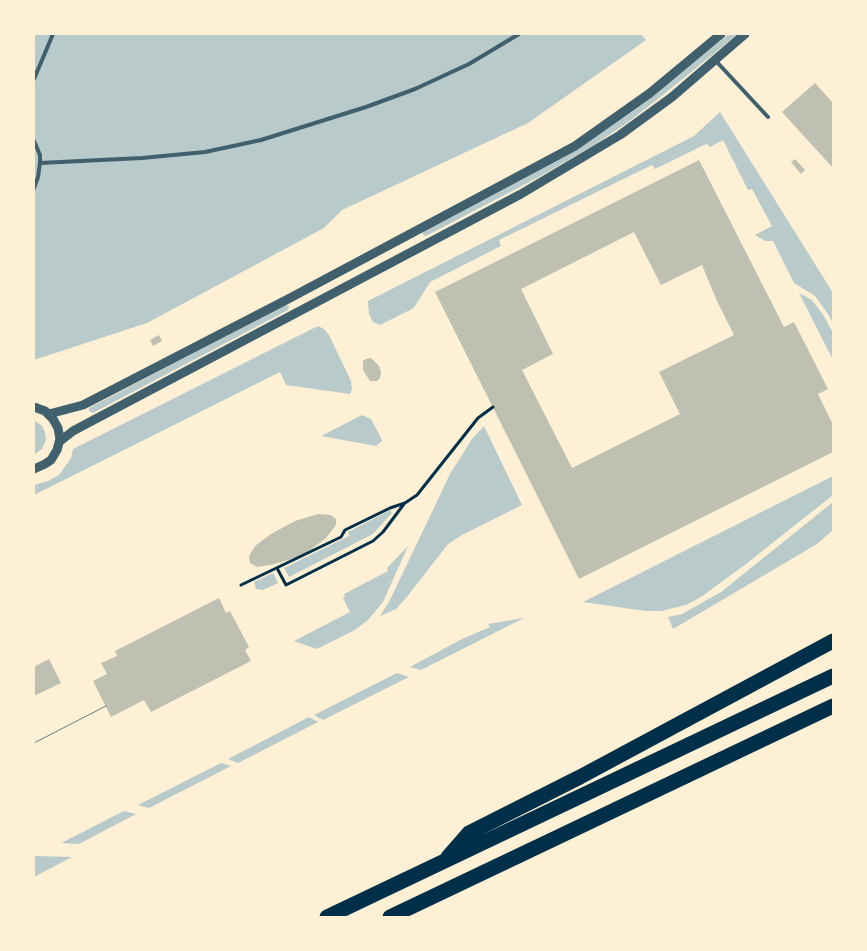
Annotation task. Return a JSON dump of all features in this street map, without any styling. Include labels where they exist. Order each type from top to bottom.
[{"type":"highway","points":[[444,861],[469,833],[580,777],[833,641]]},
{"type":"highway","points":[[327,917],[833,676]]},
{"type":"highway","points":[[390,917],[833,706]]},
{"type":"highway","points":[[800,722],[833,719]]},
{"type":"street","points":[[49,414],[83,405],[290,298],[575,146],[650,93],[721,34]]},
{"type":"street","points":[[59,442],[80,427],[521,194],[620,135],[672,97],[745,34]]},
{"type":"street","points":[[34,407],[49,414],[57,425],[59,442],[51,460],[34,469]]},
{"type":"lane","points":[[34,79],[53,34]]},
{"type":"lane","points":[[40,163],[178,155],[205,152],[261,140],[366,107],[415,89],[470,64],[520,34]]},
{"type":"lane","points":[[715,60],[768,117]]},
{"type":"lane","points":[[34,141],[40,155],[38,178],[34,188]]},
{"type":"path","points":[[241,585],[341,537],[345,530],[390,508],[405,503],[417,495],[478,418],[493,407]]},
{"type":"path","points":[[277,568],[286,585],[295,581],[373,541],[383,532],[405,503]]},
{"type":"shaded area","points":[[34,34],[641,34],[646,40],[528,123],[342,210],[324,228],[147,323],[34,360]]},
{"type":"shaded area","points":[[729,34],[738,34],[627,123],[591,147],[539,177],[426,236],[423,235],[423,231],[590,140],[648,99]]},
{"type":"shaded area","points":[[720,112],[833,293],[833,323],[815,296],[794,283],[773,241],[765,241],[755,235],[772,226],[752,189],[748,190],[723,140],[710,147],[707,144],[704,145],[655,169],[652,165],[499,240],[501,246],[430,282],[412,309],[380,325],[373,322],[369,314],[368,301],[694,136]]},
{"type":"shaded area","points":[[799,293],[812,300],[824,316],[833,333],[833,360]]},
{"type":"shaded area","points":[[285,305],[289,306],[288,310],[93,413],[89,411],[89,408]]},
{"type":"shaded area","points":[[318,326],[329,335],[351,381],[352,389],[350,394],[286,385],[280,372],[34,495],[34,485],[59,475],[71,458],[73,449]]},
{"type":"shaded area","points":[[362,415],[371,419],[382,440],[376,446],[321,436]]},
{"type":"shaded area","points":[[34,420],[42,426],[46,440],[42,449],[34,455]]},
{"type":"shaded area","points":[[484,426],[522,505],[448,544],[396,609],[380,616],[389,602],[450,474],[472,439]]},
{"type":"shaded area","points":[[833,476],[833,495],[746,564],[701,597],[686,605],[661,611],[645,611],[583,602]]},
{"type":"shaded area","points":[[833,502],[833,530],[817,544],[673,629],[668,617],[682,614],[721,592]]},
{"type":"shaded area","points":[[390,510],[392,513],[373,534],[289,577],[284,568],[349,536],[348,532]]},
{"type":"shaded area","points":[[408,546],[383,602],[368,620],[355,630],[317,649],[294,641],[350,612],[343,598],[345,597],[344,594],[388,571],[387,568]]},
{"type":"shaded area","points":[[273,573],[278,583],[263,590],[256,589],[254,582]]},
{"type":"shaded area","points":[[524,618],[421,670],[410,667],[460,640],[490,627],[488,624]]},
{"type":"shaded area","points":[[397,673],[409,677],[323,720],[314,715]]},
{"type":"shaded area","points":[[309,717],[318,722],[238,763],[228,759]]},
{"type":"shaded area","points":[[221,763],[231,766],[149,808],[138,805]]},
{"type":"shaded area","points":[[124,811],[136,814],[79,844],[61,843]]},
{"type":"shaded area","points":[[34,856],[72,857],[34,877]]},
{"type":"building","points":[[815,83],[833,103],[833,168],[782,112]]},
{"type":"building","points":[[795,159],[805,170],[801,174],[791,162]]},
{"type":"building","points":[[699,160],[784,327],[794,322],[828,389],[818,394],[833,425],[833,452],[579,579],[435,292]],"holes":[[[634,232],[661,285],[702,265],[734,335],[659,372],[680,414],[572,468],[522,370],[553,354],[521,289]]]},
{"type":"building","points":[[159,335],[162,341],[153,346],[150,340]]},
{"type":"building","points":[[371,358],[379,366],[381,372],[380,378],[377,381],[370,381],[363,370],[363,361]]},
{"type":"building","points":[[318,514],[331,515],[336,519],[336,525],[326,538],[309,551],[295,558],[270,565],[257,567],[250,563],[249,556],[255,546],[271,534],[295,521]]},
{"type":"building","points":[[219,598],[226,613],[230,611],[249,647],[245,650],[251,661],[151,712],[144,700],[111,717],[93,681],[107,674],[101,663],[117,656],[115,651]]},
{"type":"building","points":[[49,659],[61,683],[34,696],[34,667]]},
{"type":"tram line","points":[[34,743],[106,706]]}]
